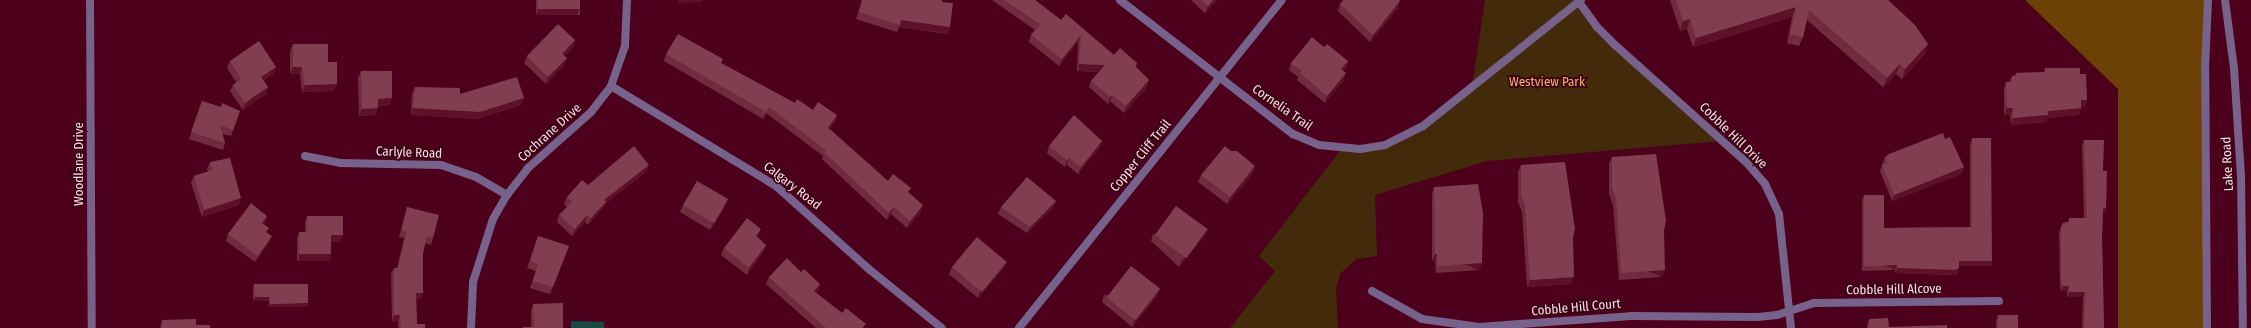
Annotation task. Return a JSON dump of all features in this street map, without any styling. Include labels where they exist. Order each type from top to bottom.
[{"type":"street","name":"Woodlane Drive","points":[[90,0],[92,328]]},
{"type":"street","name":"Cochrane Drive","points":[[471,328],[471,293],[477,262],[489,227],[507,195],[533,162],[591,112],[611,86],[625,46],[627,0]]},
{"type":"street","name":"Cornelia Trail","points":[[1120,0],[1286,129],[1306,140],[1342,148],[1385,145],[1423,126],[1580,1]]},
{"type":"street","name":"Copper Cliff Trail","points":[[1019,328],[1282,0]]},
{"type":"street","name":"Lake Road","points":[[2208,0],[2205,69],[2208,328]]},
{"type":"street","name":"Lake Road","points":[[2225,0],[2234,68],[2241,175],[2243,328]]},
{"type":"street","name":"Cobble Hill Drive","points":[[1580,1],[1597,27],[1615,45],[1746,162],[1765,184],[1779,214],[1791,328]]},
{"type":"street","name":"Calgary Road","points":[[611,86],[776,186],[870,270],[942,328]]},
{"type":"street","name":"Carlyle Road","points":[[305,156],[340,164],[441,165],[476,177],[507,195]]},
{"type":"street","name":"Cobble Hill Court","points":[[1372,291],[1422,319],[1479,327],[1631,316],[1758,317],[1777,315],[1790,311]]},
{"type":"street","name":"Cobble Hill Alcove","points":[[1790,311],[1814,304],[1999,301]]},
{"type":"green space","name":"Westview Park","points":[[1485,0],[1581,0],[1597,27],[1723,141],[1487,161],[1375,195],[1377,256],[1356,259],[1340,274],[1336,288],[1338,328],[1230,328],[1275,271],[1259,256],[1342,148],[1360,149],[1405,137],[1472,86]]},
{"type":"shaded area","points":[[2025,0],[2208,0],[2207,328],[2118,328],[2118,89]]},
{"type":"water","points":[[571,321],[604,322],[604,328],[571,328]]},
{"type":"building","points":[[538,0],[580,0],[580,9],[538,9]]},
{"type":"building","points":[[862,0],[942,0],[942,2],[953,3],[950,27],[901,20],[900,25],[859,12]]},
{"type":"building","points":[[1004,0],[1035,0],[1061,20],[1066,14],[1114,55],[1120,48],[1137,63],[1136,67],[1149,80],[1126,106],[1113,95],[1110,97],[1091,81],[1105,65],[1079,64],[1081,35],[1062,59],[1031,35],[1040,24]]},
{"type":"building","points":[[1201,0],[1213,0],[1208,6]]},
{"type":"building","points":[[1343,0],[1400,1],[1373,35],[1340,4]]},
{"type":"building","points":[[1676,0],[1888,0],[1915,25],[1928,44],[1905,69],[1900,64],[1887,78],[1809,10],[1803,37],[1790,34],[1796,7],[1696,38],[1690,19],[1683,21]]},
{"type":"building","points":[[558,24],[575,40],[562,54],[567,58],[548,77],[527,56]]},
{"type":"building","points":[[678,34],[723,59],[721,63],[795,103],[797,99],[813,110],[818,102],[837,115],[828,128],[888,181],[893,174],[911,188],[908,192],[923,205],[910,221],[894,207],[889,213],[824,152],[826,150],[769,107],[766,112],[666,54]]},
{"type":"building","points":[[1312,37],[1324,47],[1327,44],[1348,61],[1341,69],[1346,73],[1327,96],[1300,73],[1302,71],[1291,63]]},
{"type":"building","points":[[259,41],[276,67],[261,77],[268,87],[245,103],[233,85],[241,79],[230,61]]},
{"type":"building","points":[[293,44],[328,44],[328,62],[337,62],[337,84],[305,85],[302,67],[293,67]]},
{"type":"building","points":[[2045,68],[2080,68],[2080,74],[2086,74],[2087,100],[2081,100],[2081,108],[2048,111],[2048,115],[2013,118],[2013,108],[2007,108],[2006,82],[2012,82],[2012,76],[2016,75],[2016,73],[2045,72]]},
{"type":"building","points":[[361,71],[392,71],[392,98],[378,99],[378,108],[362,109]]},
{"type":"building","points":[[517,77],[524,98],[480,112],[413,108],[415,87],[460,88],[460,94]]},
{"type":"building","points":[[202,101],[221,107],[222,103],[240,111],[233,130],[220,125],[225,143],[191,132]]},
{"type":"building","points":[[1074,115],[1102,141],[1081,167],[1069,158],[1067,160],[1049,146]]},
{"type":"building","points":[[1943,133],[1945,139],[1950,137],[1964,167],[1894,195],[1882,165],[1887,163],[1885,157],[1889,154]]},
{"type":"building","points":[[1972,138],[1991,138],[1992,261],[1959,261],[1959,268],[1955,270],[1897,268],[1897,265],[1864,266],[1864,195],[1884,195],[1884,228],[1972,227]]},
{"type":"building","points":[[2084,140],[2104,140],[2103,171],[2107,171],[2106,208],[2103,208],[2102,237],[2104,328],[2084,328],[2085,292],[2069,292],[2069,286],[2063,286],[2061,282],[2061,227],[2063,223],[2069,222],[2069,218],[2087,218]]},
{"type":"building","points":[[634,146],[649,165],[604,200],[606,202],[591,218],[587,215],[575,229],[559,215],[572,202],[567,197],[582,180],[588,185]]},
{"type":"building","points":[[1225,146],[1231,151],[1237,151],[1255,166],[1230,197],[1201,175]]},
{"type":"building","points":[[1656,154],[1666,221],[1664,231],[1665,270],[1621,273],[1616,198],[1612,188],[1612,157]]},
{"type":"building","points":[[230,158],[241,198],[204,210],[194,176],[212,170],[210,162]]},
{"type":"building","points":[[1565,162],[1575,229],[1573,238],[1574,277],[1530,280],[1525,205],[1521,195],[1521,165]]},
{"type":"building","points":[[1027,177],[1056,201],[1030,227],[1001,207]]},
{"type":"building","points":[[697,181],[728,199],[714,223],[683,205]]},
{"type":"building","points":[[1478,184],[1483,213],[1482,263],[1438,266],[1437,254],[1435,254],[1434,187]]},
{"type":"building","points":[[251,203],[267,216],[262,223],[269,228],[266,232],[272,236],[258,256],[228,234]]},
{"type":"building","points":[[1176,206],[1208,229],[1186,258],[1155,235]]},
{"type":"building","points":[[407,207],[439,215],[433,238],[427,236],[423,253],[423,293],[416,293],[417,324],[425,324],[425,328],[401,328],[400,315],[394,315],[394,268],[398,268],[407,231],[402,230]]},
{"type":"building","points":[[307,216],[343,216],[343,235],[331,235],[331,254],[299,254],[299,232],[307,232]]},
{"type":"building","points":[[747,218],[761,229],[756,236],[766,245],[749,268],[724,248]]},
{"type":"building","points":[[538,236],[569,246],[553,287],[533,281],[538,264],[530,261]]},
{"type":"building","points":[[977,237],[1007,262],[982,292],[952,267]]},
{"type":"building","points":[[787,258],[801,272],[804,269],[820,284],[814,291],[842,313],[846,308],[866,324],[862,328],[826,328],[769,277]]},
{"type":"building","points":[[1131,266],[1160,289],[1136,320],[1106,298]]},
{"type":"building","points":[[254,284],[308,284],[308,303],[270,304],[270,297],[255,297]]},
{"type":"building","points":[[563,303],[563,328],[523,328],[534,327],[533,304]]},
{"type":"building","points":[[1998,315],[2018,315],[2018,328],[1998,328]]},
{"type":"building","points":[[1888,318],[1889,327],[1947,325],[1947,328],[1869,328],[1869,319]]},
{"type":"building","points":[[196,319],[196,325],[210,325],[210,328],[162,328],[162,320]]}]
